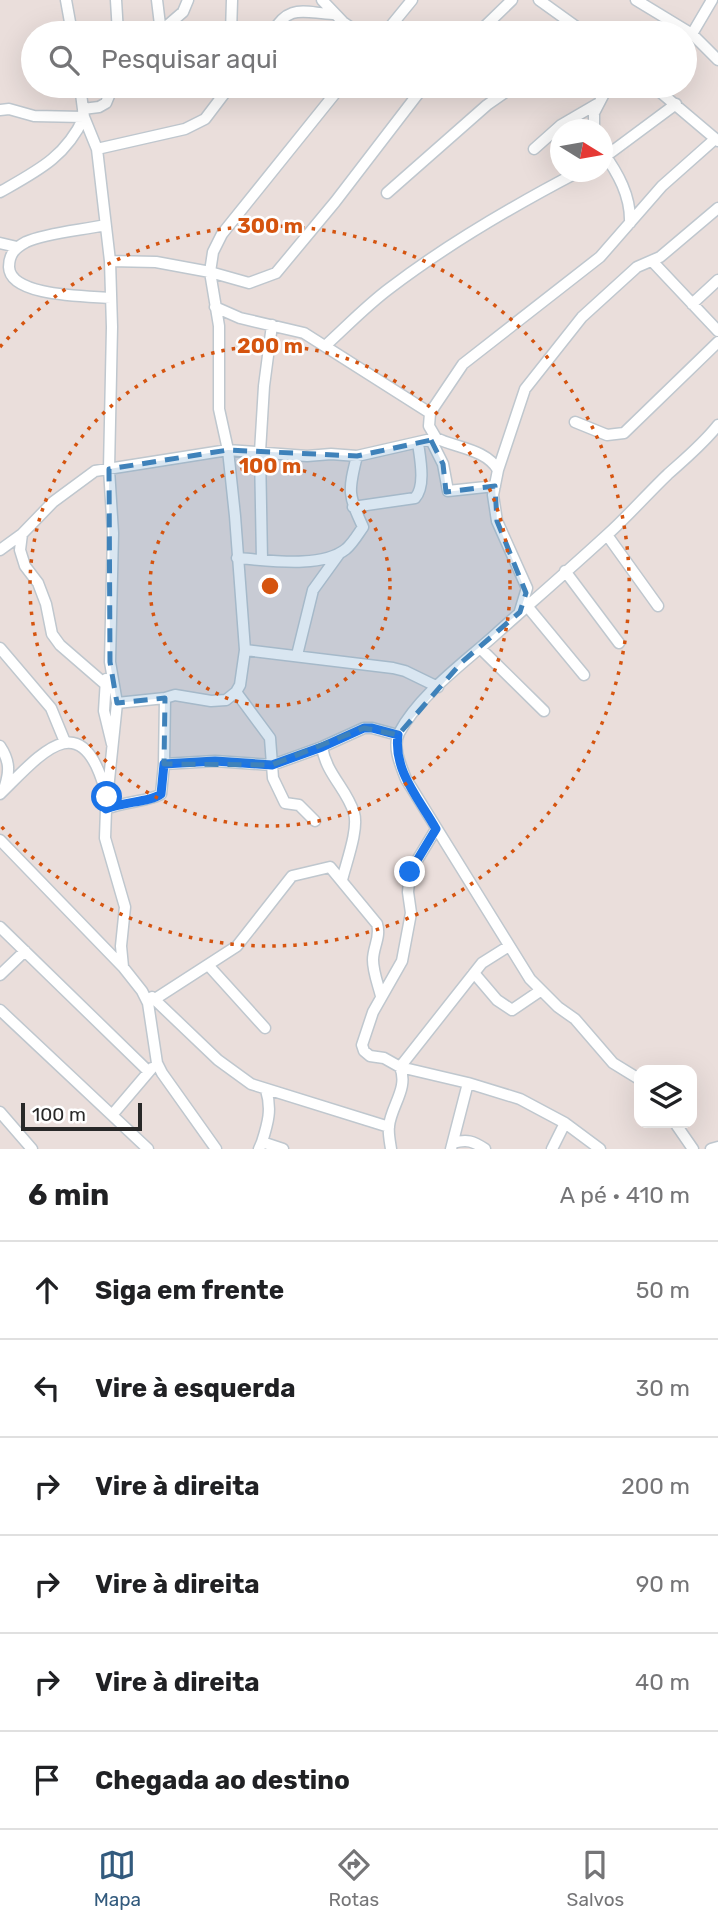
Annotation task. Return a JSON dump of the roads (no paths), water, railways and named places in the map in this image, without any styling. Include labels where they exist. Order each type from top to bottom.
[{"type":"street","points":[[66,0],[70,21]]},
{"type":"street","points":[[116,0],[117,21]]},
{"type":"street","points":[[157,0],[160,21]]},
{"type":"street","points":[[173,21],[183,12],[188,0]]},
{"type":"street","points":[[231,21],[232,0]]},
{"type":"street","points":[[322,0],[343,21]]},
{"type":"street","points":[[395,21],[412,0]]},
{"type":"street","points":[[490,21],[512,0]]},
{"type":"street","points":[[539,0],[565,21]]},
{"type":"street","points":[[638,0],[671,21]]},
{"type":"street","points":[[697,26],[712,0]]},
{"type":"street","points":[[280,21],[286,14],[295,11],[333,14]]},
{"type":"street","points":[[697,39],[718,60]]},
{"type":"street","points":[[82,98],[96,149],[110,261],[109,469],[113,533],[110,662],[117,703],[105,838],[125,907],[122,967]]},
{"type":"street","points":[[0,110],[9,109],[34,116],[84,113],[106,103],[108,98]]},
{"type":"street","points":[[96,149],[185,129],[205,118],[221,98]]},
{"type":"street","points":[[117,703],[183,695],[211,701],[226,700],[240,685],[245,650],[228,450],[219,410],[220,345],[210,272],[212,253],[222,234],[331,98]]},
{"type":"street","points":[[110,261],[156,262],[210,272],[249,283],[276,273],[335,202],[415,98]]},
{"type":"street","points":[[387,193],[497,98]]},
{"type":"street","points":[[594,119],[601,98]]},
{"type":"street","points":[[495,486],[448,491],[443,464],[429,426],[430,413],[463,364],[600,257],[662,186],[717,140],[668,98]]},
{"type":"street","points":[[534,149],[561,125],[597,104]]},
{"type":"street","points":[[613,149],[676,104]]},
{"type":"street","points":[[0,192],[56,157],[69,145],[84,113]]},
{"type":"street","points":[[613,169],[626,190],[631,206],[630,223]]},
{"type":"street","points":[[325,346],[405,277],[495,216],[559,182]]},
{"type":"street","points":[[523,609],[527,588],[497,521],[493,495],[498,470],[526,389],[582,317],[637,267],[660,257],[718,208]]},
{"type":"street","points":[[105,225],[29,241],[17,247],[9,258],[9,273],[14,279],[43,292],[110,298]]},
{"type":"street","points":[[0,243],[17,247]]},
{"type":"street","points":[[652,261],[718,331]]},
{"type":"street","points":[[692,304],[718,280]]},
{"type":"street","points":[[215,307],[240,318],[303,333],[430,413]]},
{"type":"street","points":[[262,560],[260,452],[264,386],[272,325]]},
{"type":"street","points":[[575,422],[607,435],[624,433],[718,342]]},
{"type":"street","points":[[634,1076],[613,1063],[575,1020],[540,991],[530,979],[406,779],[398,758],[398,735],[417,709],[461,662],[607,535],[669,473],[702,445],[718,425]]},
{"type":"street","points":[[0,551],[22,534],[53,502],[95,471],[228,450],[307,457],[331,454],[357,456],[433,439],[484,455],[494,462],[498,470]]},
{"type":"street","points":[[353,507],[415,498],[419,494],[420,481],[418,443]]},
{"type":"street","points":[[237,558],[312,561],[347,548],[363,527],[350,494],[357,456]]},
{"type":"street","points":[[22,534],[20,551],[25,566],[37,583],[46,604],[52,634],[60,645],[105,684]]},
{"type":"street","points":[[607,535],[658,606]]},
{"type":"street","points":[[297,655],[301,649],[313,590],[339,553]]},
{"type":"street","points":[[565,571],[619,643]]},
{"type":"street","points":[[523,609],[584,675]]},
{"type":"street","points":[[0,648],[51,708],[65,742]]},
{"type":"street","points":[[480,648],[544,711]]},
{"type":"street","points":[[245,650],[393,668],[438,687]]},
{"type":"street","points":[[110,662],[105,684],[105,719],[113,746]]},
{"type":"street","points":[[236,692],[270,738],[274,783],[285,803],[299,806],[315,821]]},
{"type":"street","points":[[106,809],[127,801],[156,798],[161,794],[165,698]]},
{"type":"street","points":[[164,764],[215,761],[272,765],[364,728],[398,735]]},
{"type":"street","points":[[1,793],[41,755],[65,742],[79,744],[93,757],[107,797]]},
{"type":"street","points":[[0,746],[10,771],[1,793]]},
{"type":"street","points":[[322,747],[326,764],[354,813],[353,834],[342,880]]},
{"type":"street","points":[[436,829],[410,872],[408,892],[411,913],[402,961],[373,1012],[362,1045],[364,1051],[370,1056],[384,1058],[400,1067],[520,1099],[565,1123],[600,1149]]},
{"type":"street","points":[[0,840],[142,991],[155,999],[218,1060],[251,1084],[266,1090],[388,1126]]},
{"type":"street","points":[[155,999],[237,946],[292,876],[330,867],[379,930],[373,967],[381,996]]},
{"type":"street","points":[[0,927],[148,1071]]},
{"type":"street","points":[[400,1067],[482,963],[509,946]]},
{"type":"street","points":[[0,975],[25,951]]},
{"type":"street","points":[[208,965],[265,1028]]},
{"type":"street","points":[[474,973],[497,1000],[512,1010],[540,991]]},
{"type":"street","points":[[142,991],[149,1013],[157,1063],[216,1149]]},
{"type":"street","points":[[0,1010],[148,1149]]},
{"type":"street","points":[[112,1115],[157,1063]]},
{"type":"street","points":[[391,1149],[388,1126],[403,1083],[400,1067]]},
{"type":"street","points":[[452,1146],[468,1083]]},
{"type":"street","points":[[266,1090],[270,1104],[269,1116],[261,1145],[283,1149]]},
{"type":"street","points":[[0,1112],[32,1149]]},
{"type":"street","points":[[552,1149],[565,1123]]},
{"type":"street","points":[[679,1128],[694,1149]]},
{"type":"street","points":[[452,1146],[466,1139],[485,1149]]},
{"type":"street","points":[[711,1149],[718,1147]]}]
